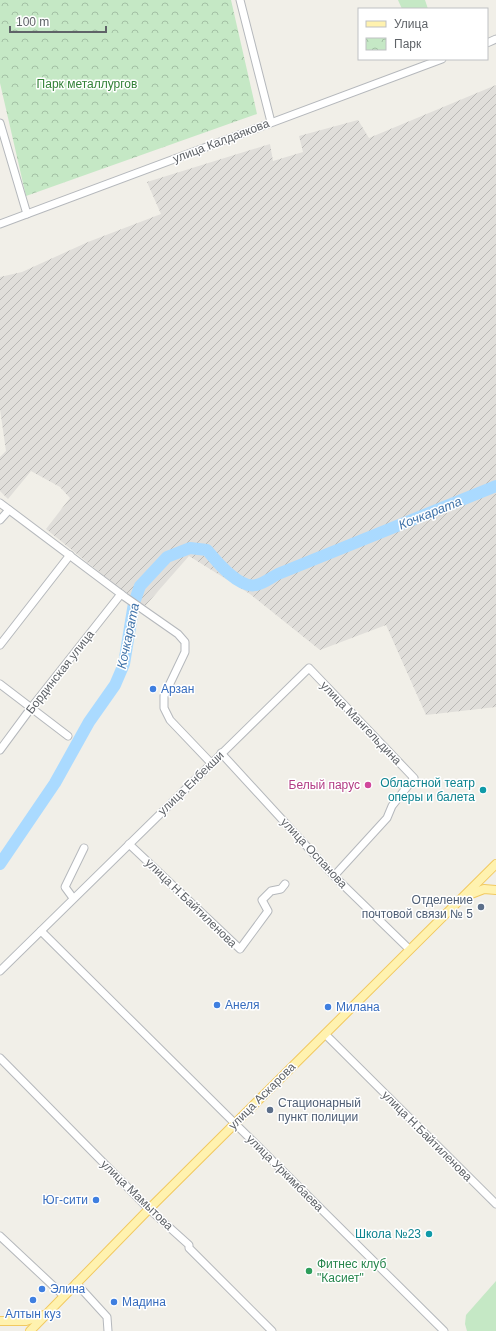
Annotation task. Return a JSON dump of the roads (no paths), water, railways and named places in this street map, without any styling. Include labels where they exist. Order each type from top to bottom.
[{"type":"main road","name":"улица Аскарова","points":[[30,1331],[149,1209],[409,949],[460,899],[495,868]]},
{"type":"main road","points":[[460,899],[484,890],[496,890]]},
{"type":"main road","points":[[0,1321],[26,1321],[45,1315]]},
{"type":"street","points":[[240,0],[271,122]]},
{"type":"street","name":"улица Калдаякова","points":[[0,224],[439,60]]},
{"type":"street","points":[[0,123],[27,214]]},
{"type":"street","points":[[0,503],[110,586],[178,634],[185,642],[185,652],[164,696],[164,708],[170,720],[211,763]]},
{"type":"street","points":[[0,520],[9,510]]},
{"type":"street","points":[[0,645],[70,556]]},
{"type":"street","name":"Бординская улица","points":[[0,750],[31,708],[121,594]]},
{"type":"street","name":"улица Енбекши","points":[[0,970],[309,668]]},
{"type":"street","name":"улица Мангельдина","points":[[309,668],[414,778],[392,806],[386,818],[334,876]]},
{"type":"street","points":[[0,684],[68,736]]},
{"type":"street","name":"улица Оспанова","points":[[222,753],[334,876],[409,949]]},
{"type":"street","name":"улица Н.Байтиленова","points":[[129,844],[240,949],[268,911],[262,900],[271,891],[281,889],[285,884]]},
{"type":"street","points":[[73,898],[65,887],[84,848]]},
{"type":"street","name":"улица Уркимбаева","points":[[40,931],[444,1331]]},
{"type":"street","name":"улица Н.Байтиленова","points":[[325,1034],[496,1204]]},
{"type":"street","name":"улица Мамытова","points":[[0,1058],[149,1209],[189,1245],[189,1248],[272,1331]]},
{"type":"street","points":[[0,1237],[64,1296]]},
{"type":"street","points":[[76,1283],[107,1317],[108,1331]]},
{"type":"waterway","name":"Кочкарата","points":[[0,864],[55,783],[89,722],[115,685],[124,664],[134,603],[140,586],[167,557],[190,548],[207,550],[229,574],[243,583],[256,585],[278,574],[496,486]]},
{"type":"place","name":"Арзан","points":[[153,689]]},
{"type":"place","name":"Белый парус","points":[[368,785]]},
{"type":"place","name":"Областной театр оперы и балета","points":[[483,790]]},
{"type":"place","name":"Отделение почтовой связи № 5","points":[[481,907]]},
{"type":"place","name":"Анеля","points":[[217,1005]]},
{"type":"place","name":"Милана","points":[[328,1007]]},
{"type":"place","name":"Стационарный пункт полиции","points":[[270,1110]]},
{"type":"place","name":"Юг-сити","points":[[96,1200]]},
{"type":"place","name":"Школа №23","points":[[429,1234]]},
{"type":"place","name":"Фитнес клуб \"Касиет\"","points":[[309,1271]]},
{"type":"place","name":"Элина","points":[[42,1289]]},
{"type":"place","name":"Алтын куз","points":[[33,1300]]},
{"type":"place","name":"Мадина","points":[[114,1302]]},
{"type":"park label","name":"Парк металлургов","points":[[87,84]]}]
